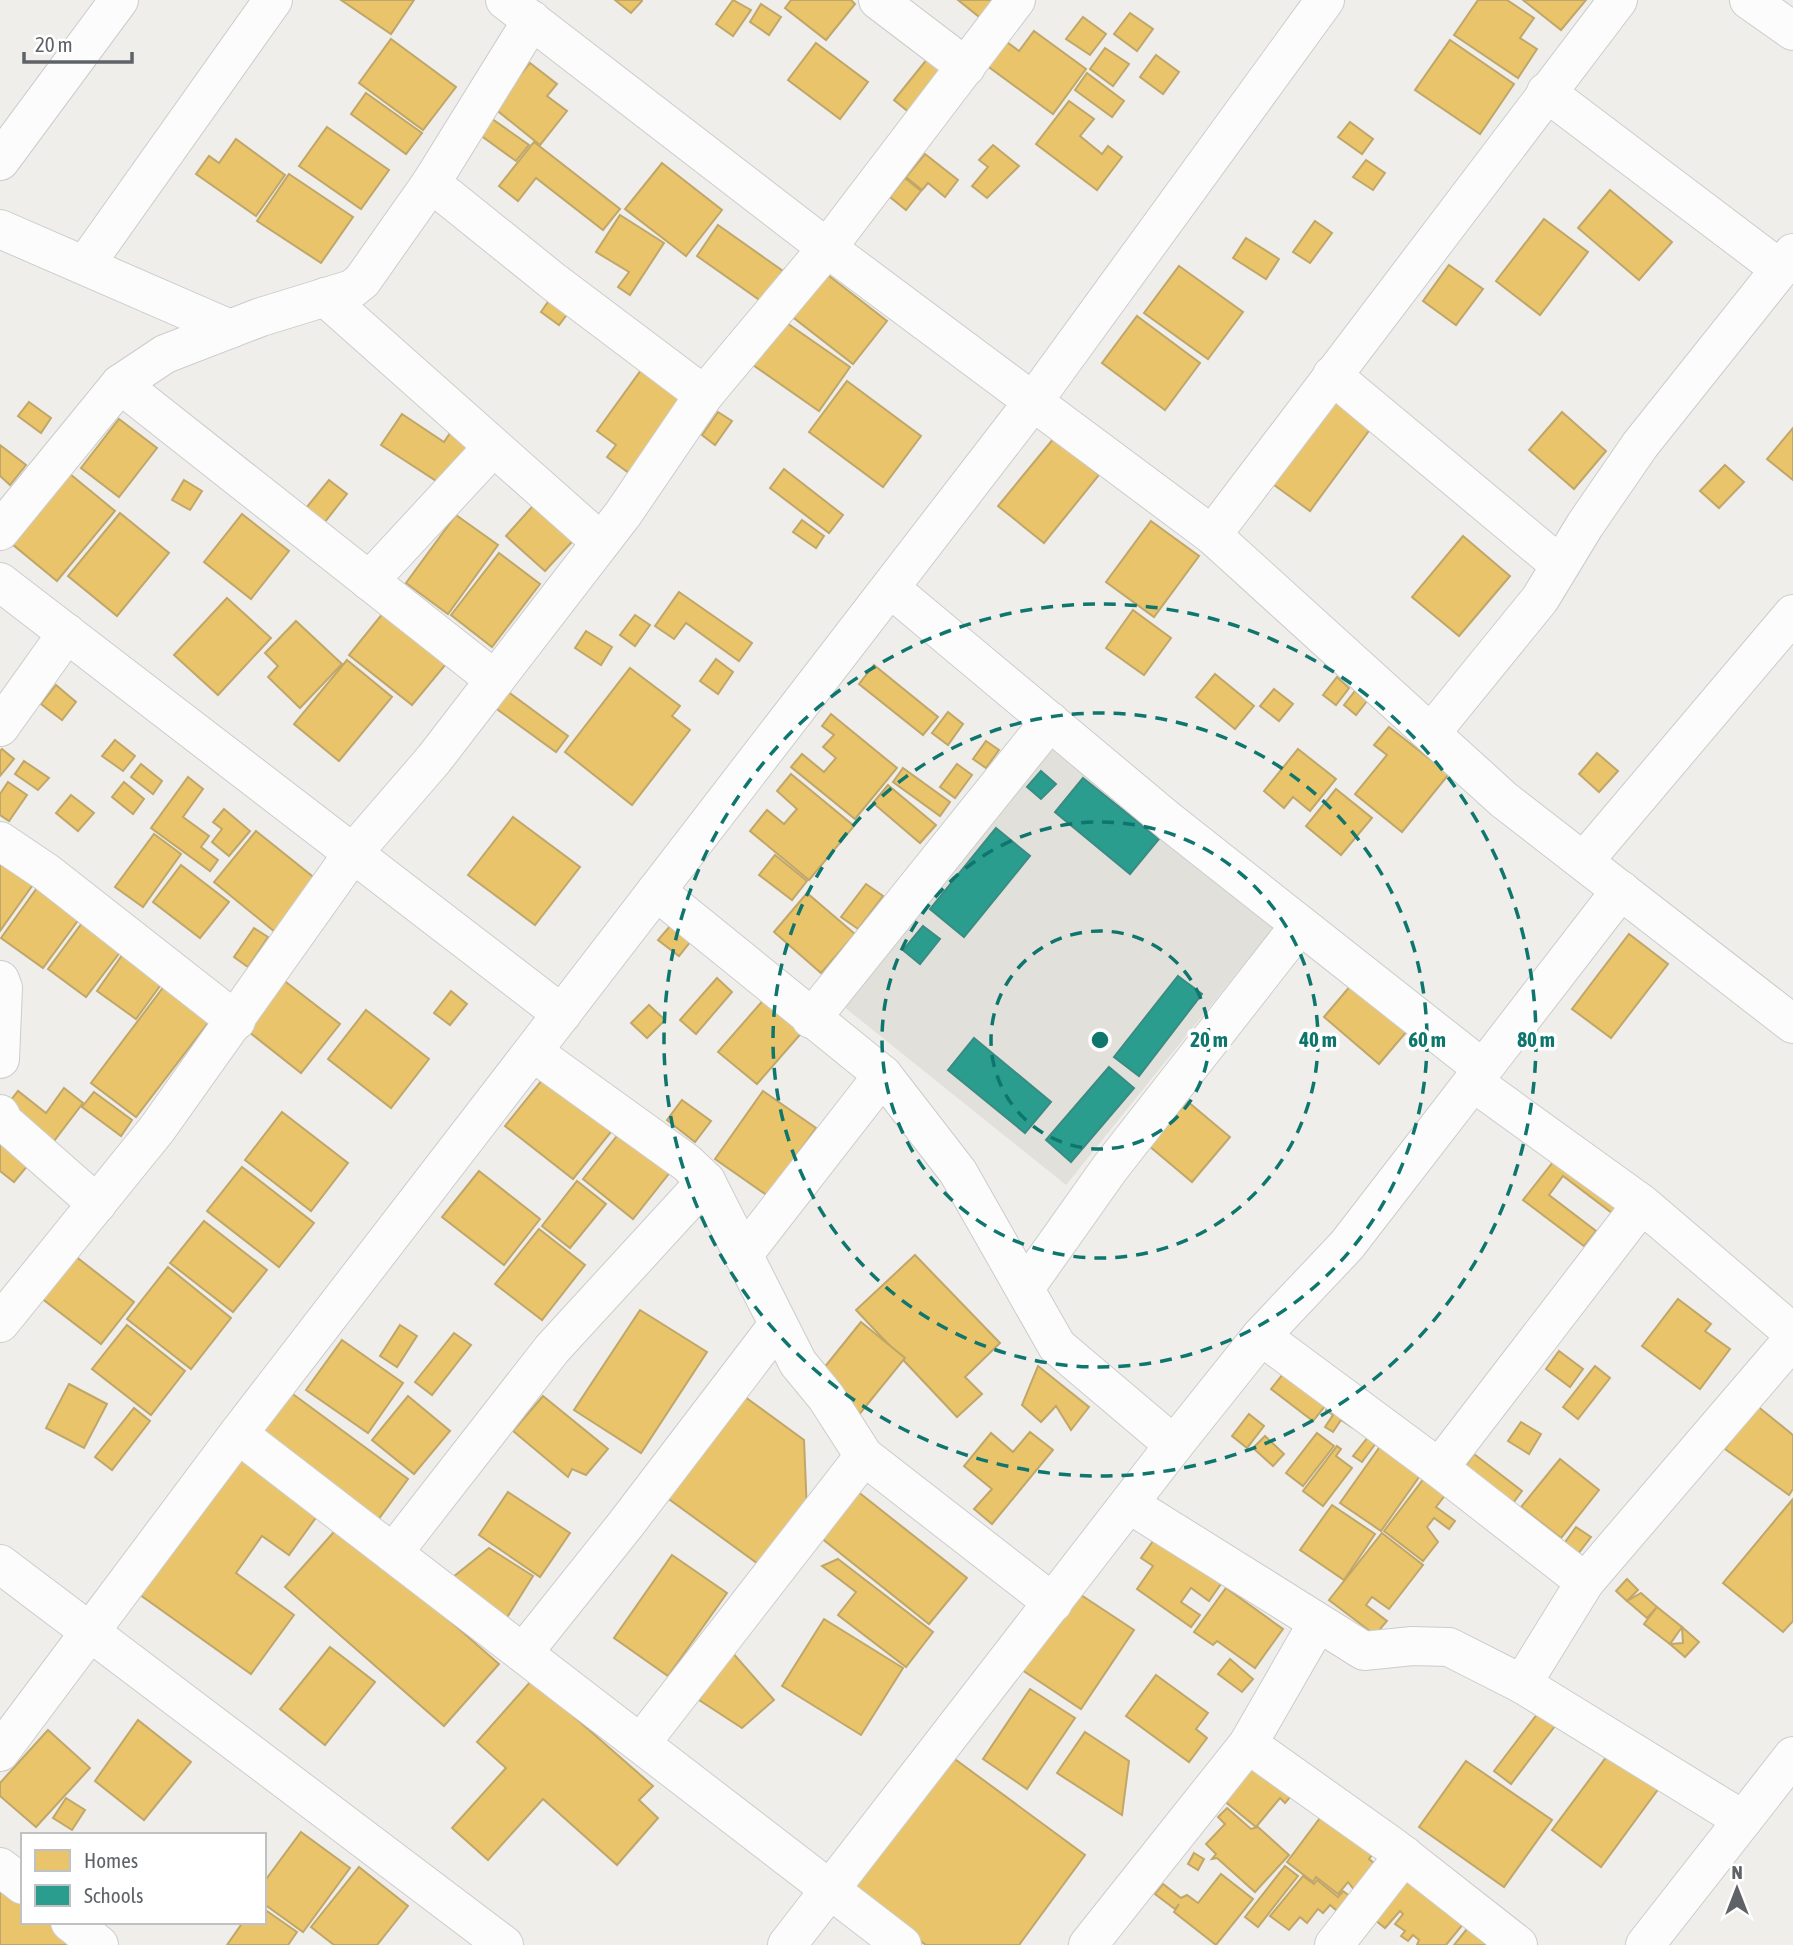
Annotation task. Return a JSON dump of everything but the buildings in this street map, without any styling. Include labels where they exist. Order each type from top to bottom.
[{"type":"street","points":[[85,265],[273,0]]},
{"type":"street","points":[[878,0],[966,68]]},
{"type":"street","points":[[6,1302],[97,1204],[157,1129],[353,853],[434,759],[601,542],[704,395],[827,248],[1016,0]]},
{"type":"street","points":[[0,1752],[238,1434],[1032,402],[1325,0]]},
{"type":"street","points":[[1212,535],[1618,0]]},
{"type":"street","points":[[1749,0],[1793,31]]},
{"type":"street","points":[[0,161],[106,5]]},
{"type":"street","points":[[0,531],[120,384],[165,354],[230,329],[352,289],[362,281],[431,183],[518,10],[827,248],[1212,535],[1504,800],[1793,1024]]},
{"type":"street","points":[[1431,733],[1540,599],[1640,445],[1787,261],[1546,92]]},
{"type":"street","points":[[431,183],[554,282],[704,395]]},
{"type":"street","points":[[0,229],[230,329]]},
{"type":"street","points":[[326,297],[601,542]]},
{"type":"street","points":[[1332,375],[1560,565]]},
{"type":"street","points":[[120,384],[495,680]]},
{"type":"street","points":[[369,581],[492,447]]},
{"type":"street","points":[[0,582],[562,1014]]},
{"type":"street","points":[[890,588],[1170,822],[1300,925],[1478,1076],[1642,1204],[1793,1333]]},
{"type":"street","points":[[1584,861],[1793,614]]},
{"type":"street","points":[[0,727],[67,634]]},
{"type":"street","points":[[811,1018],[1050,721]]},
{"type":"street","points":[[0,841],[46,872],[236,1021]]},
{"type":"street","points":[[787,1945],[1174,1445],[1261,1336],[1346,1245],[1621,890]]},
{"type":"street","points":[[656,891],[883,1075],[958,1172],[1057,1346],[1174,1445]]},
{"type":"street","points":[[1025,1288],[1110,1168],[1300,925]]},
{"type":"street","points":[[0,980],[3,988],[0,1059]]},
{"type":"street","points":[[533,1052],[687,1163],[706,1181],[798,1363],[826,1397],[864,1455],[1053,1603]]},
{"type":"street","points":[[743,1255],[883,1075]]},
{"type":"street","points":[[0,1114],[4,1122],[97,1204]]},
{"type":"street","points":[[393,1553],[552,1349],[706,1181]]},
{"type":"street","points":[[1439,1468],[1642,1204]]},
{"type":"street","points":[[523,1653],[626,1524],[777,1326]]},
{"type":"street","points":[[1261,1336],[1439,1468],[1585,1582]]},
{"type":"street","points":[[1522,1684],[1585,1582],[1793,1339]]},
{"type":"street","points":[[238,1434],[902,1945]]},
{"type":"street","points":[[641,1743],[864,1455]]},
{"type":"street","points":[[1129,1504],[1364,1651],[1412,1646],[1448,1647],[1522,1684],[1743,1820]]},
{"type":"street","points":[[0,1564],[504,1945]]},
{"type":"street","points":[[1088,1945],[1248,1744],[1317,1624]]},
{"type":"street","points":[[1248,1744],[1404,1854],[1518,1945]]},
{"type":"street","points":[[1645,1945],[1793,1756]]},
{"type":"street","points":[[1334,1945],[1404,1854]]},
{"type":"street","points":[[0,1867],[21,1883]]},
{"type":"street","points":[[73,1924],[99,1945]]},
{"type":"shaded area","points":[[1049,741],[1277,923],[1066,1185],[838,1002]]}]
